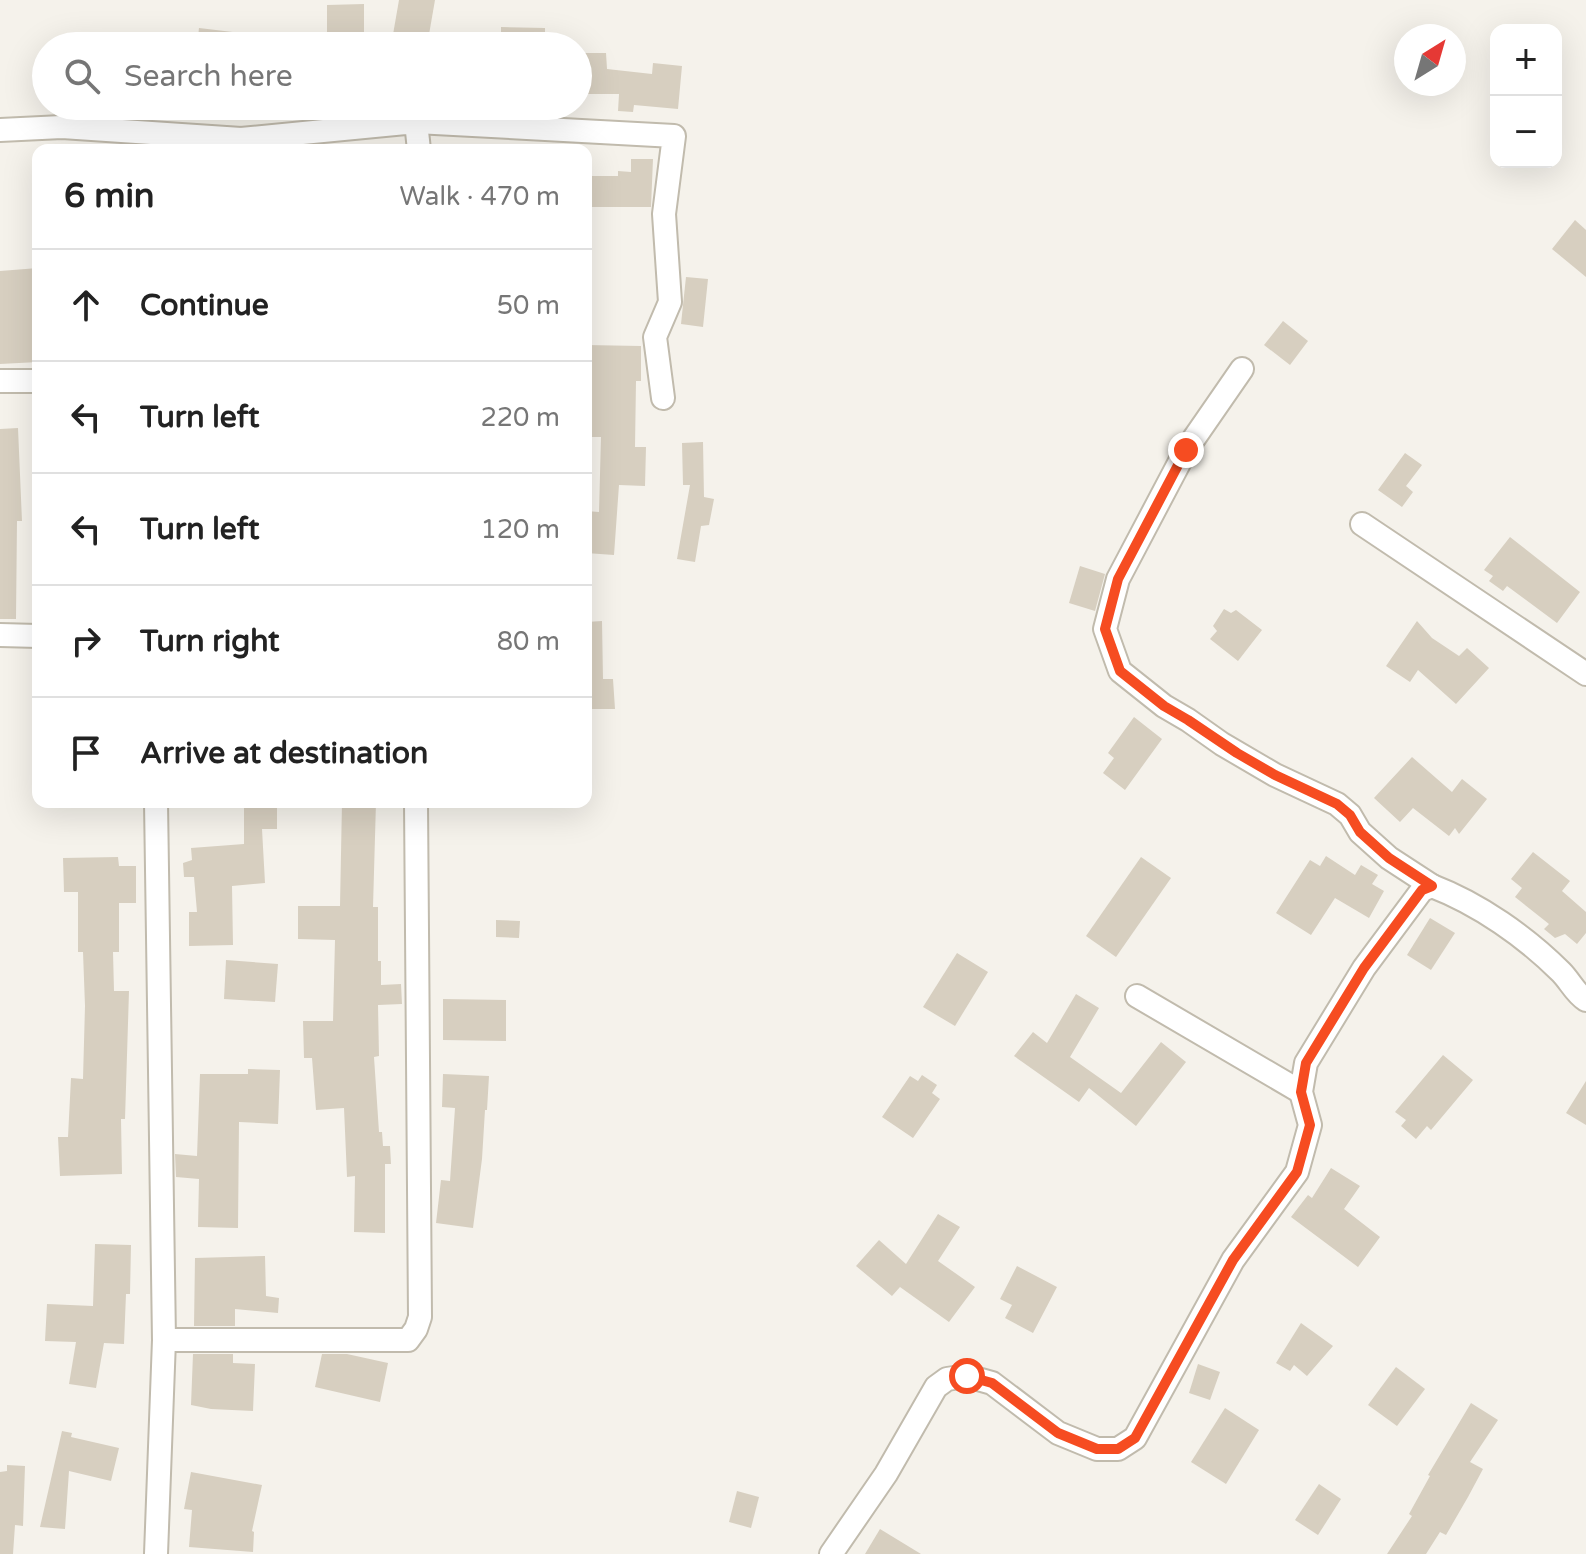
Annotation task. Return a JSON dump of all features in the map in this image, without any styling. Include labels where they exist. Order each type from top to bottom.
[{"type":"street","points":[[0,130],[62,127],[241,139],[416,122],[674,136],[664,214],[670,302],[655,337],[663,398]]},
{"type":"street","points":[[416,122],[418,144]]},
{"type":"street","points":[[1242,369],[1186,450],[1118,579],[1105,629],[1120,671],[1164,706],[1237,753],[1337,804],[1389,858],[1432,886],[1503,924],[1561,972],[1586,1000]]},
{"type":"street","points":[[0,381],[32,381]]},
{"type":"street","points":[[1362,524],[1586,674]]},
{"type":"street","points":[[0,635],[32,636]]},
{"type":"street","points":[[156,808],[164,1340],[156,1554]]},
{"type":"street","points":[[164,1340],[408,1340],[416,1329],[420,1301],[416,808]]},
{"type":"street","points":[[831,1554],[886,1474],[936,1387],[947,1379],[967,1376],[992,1383],[1058,1433],[1097,1449],[1118,1449],[1135,1438],[1233,1260],[1297,1172],[1310,1125],[1301,1092],[1306,1063],[1364,968],[1422,890],[1432,886]]},
{"type":"street","points":[[1137,996],[1301,1092]]},
{"type":"building","points":[[399,0],[435,0],[429,32],[393,32]]},
{"type":"building","points":[[364,4],[364,32],[327,32],[327,5]]},
{"type":"building","points":[[501,27],[545,28],[545,32],[501,32]]},
{"type":"building","points":[[199,28],[233,32],[199,32]]},
{"type":"building","points":[[592,53],[606,53],[607,69],[652,74],[653,63],[682,66],[678,109],[634,105],[633,112],[618,111],[619,94],[592,94]]},
{"type":"building","points":[[631,159],[653,159],[651,207],[592,207],[592,176],[618,176],[618,171],[631,172]]},
{"type":"building","points":[[1575,220],[1586,230],[1586,277],[1552,249]]},
{"type":"building","points":[[32,268],[32,362],[0,364],[0,271]]},
{"type":"building","points":[[686,277],[708,279],[703,327],[681,324]]},
{"type":"building","points":[[1283,321],[1308,341],[1290,365],[1264,345]]},
{"type":"building","points":[[592,345],[641,346],[641,381],[636,381],[635,447],[646,447],[645,486],[619,485],[614,555],[592,553],[592,511],[599,512],[601,437],[592,437]]},
{"type":"building","points":[[18,428],[22,521],[17,521],[16,619],[0,619],[0,429]]},
{"type":"building","points":[[703,442],[704,497],[714,499],[709,525],[701,526],[695,562],[677,559],[690,485],[683,485],[682,443]]},
{"type":"building","points":[[1405,453],[1422,465],[1406,486],[1413,492],[1402,507],[1378,490]]},
{"type":"building","points":[[1510,537],[1580,592],[1557,623],[1507,586],[1503,591],[1489,581],[1493,576],[1484,570]]},
{"type":"building","points":[[1080,566],[1105,574],[1095,611],[1069,603]]},
{"type":"building","points":[[1224,609],[1231,613],[1236,610],[1262,630],[1238,661],[1210,639],[1217,631],[1213,626]]},
{"type":"building","points":[[602,621],[603,679],[613,679],[615,709],[592,709],[592,622]]},
{"type":"building","points":[[1417,621],[1432,638],[1459,656],[1467,648],[1489,668],[1456,704],[1418,670],[1410,682],[1386,666]]},
{"type":"building","points":[[1134,717],[1162,739],[1125,790],[1103,773],[1114,758],[1108,753]]},
{"type":"building","points":[[1412,757],[1452,792],[1462,779],[1487,799],[1459,834],[1455,828],[1449,836],[1413,808],[1400,822],[1374,798]]},
{"type":"building","points":[[244,808],[277,808],[277,829],[262,829],[265,883],[232,886],[233,945],[189,946],[189,912],[197,912],[194,877],[184,877],[183,863],[192,860],[191,848],[244,844]]},
{"type":"building","points":[[342,808],[376,808],[373,907],[378,907],[381,985],[401,984],[402,1004],[378,1005],[379,1056],[374,1057],[379,1132],[382,1132],[383,1146],[390,1146],[391,1164],[385,1164],[385,1233],[354,1232],[355,1176],[347,1177],[344,1108],[316,1110],[312,1058],[304,1058],[303,1021],[333,1021],[335,940],[298,939],[298,906],[340,906]]},
{"type":"building","points":[[1533,852],[1570,881],[1562,891],[1586,912],[1586,933],[1577,944],[1565,934],[1555,938],[1544,929],[1549,924],[1515,897],[1522,888],[1511,879]]},
{"type":"building","points":[[1326,856],[1355,875],[1361,865],[1378,875],[1372,884],[1384,891],[1369,918],[1335,898],[1311,935],[1276,913],[1310,860],[1320,866]]},
{"type":"building","points":[[118,857],[119,866],[136,866],[136,903],[119,903],[119,952],[113,952],[114,991],[129,991],[125,1119],[121,1119],[122,1174],[60,1176],[58,1137],[68,1137],[71,1078],[83,1079],[85,1006],[83,952],[78,952],[78,892],[64,892],[63,858]]},
{"type":"building","points":[[1141,857],[1171,878],[1116,957],[1086,936]]},
{"type":"building","points":[[1430,918],[1455,933],[1431,970],[1407,955]]},
{"type":"building","points":[[496,920],[520,921],[519,938],[496,937]]},
{"type":"building","points":[[957,953],[988,972],[955,1026],[923,1007]]},
{"type":"building","points":[[226,960],[278,964],[275,1002],[224,999]]},
{"type":"building","points":[[1076,994],[1099,1008],[1070,1057],[1121,1093],[1161,1042],[1186,1062],[1136,1126],[1089,1088],[1079,1102],[1014,1056],[1033,1032],[1047,1043]]},
{"type":"building","points":[[443,999],[506,1000],[506,1041],[443,1040]]},
{"type":"building","points":[[1443,1055],[1473,1080],[1431,1130],[1427,1126],[1416,1139],[1401,1126],[1406,1120],[1395,1112]]},
{"type":"building","points":[[248,1069],[280,1070],[278,1124],[239,1122],[238,1228],[198,1227],[199,1179],[176,1177],[175,1154],[197,1156],[200,1074],[248,1074]]},
{"type":"building","points":[[443,1074],[489,1076],[473,1228],[436,1223],[441,1180],[450,1181],[455,1108],[442,1107]]},
{"type":"building","points":[[922,1075],[937,1085],[932,1093],[940,1099],[913,1138],[882,1117],[910,1076],[918,1081]]},
{"type":"building","points":[[1586,1081],[1586,1125],[1566,1113]]},
{"type":"building","points":[[1331,1168],[1360,1186],[1344,1209],[1380,1237],[1358,1267],[1291,1217],[1308,1195],[1312,1198]]},
{"type":"building","points":[[938,1214],[960,1227],[938,1261],[975,1287],[949,1322],[900,1287],[892,1296],[856,1266],[879,1240],[906,1264]]},
{"type":"building","points":[[95,1244],[131,1245],[130,1294],[126,1294],[124,1344],[104,1343],[96,1388],[69,1384],[76,1342],[45,1341],[47,1304],[93,1306]]},
{"type":"building","points":[[265,1256],[266,1296],[279,1298],[278,1313],[235,1309],[235,1326],[194,1326],[195,1258]]},
{"type":"building","points":[[1017,1266],[1057,1287],[1033,1333],[1005,1318],[1012,1305],[1000,1299]]},
{"type":"building","points":[[1301,1323],[1333,1346],[1307,1376],[1294,1365],[1290,1371],[1276,1363]]},
{"type":"building","points":[[193,1354],[233,1354],[233,1363],[255,1364],[253,1411],[191,1405]]},
{"type":"building","points":[[322,1354],[347,1354],[388,1363],[380,1402],[315,1387]]},
{"type":"building","points":[[1198,1364],[1220,1372],[1210,1400],[1189,1393]]},
{"type":"building","points":[[1396,1367],[1425,1389],[1397,1426],[1368,1405]]},
{"type":"building","points":[[1471,1403],[1498,1420],[1470,1462],[1483,1469],[1468,1497],[1446,1535],[1440,1532],[1426,1554],[1387,1554],[1412,1516],[1409,1514],[1428,1475]]},
{"type":"building","points":[[1225,1408],[1259,1430],[1226,1484],[1191,1462]]},
{"type":"building","points":[[62,1431],[72,1433],[71,1437],[119,1448],[111,1481],[69,1471],[65,1529],[40,1527]]},
{"type":"building","points":[[7,1465],[25,1466],[23,1526],[15,1525],[13,1554],[0,1554],[0,1472],[7,1471]]},
{"type":"building","points":[[191,1472],[262,1485],[252,1531],[253,1552],[189,1547],[192,1510],[184,1509]]},
{"type":"building","points":[[1319,1484],[1341,1499],[1318,1535],[1295,1520]]},
{"type":"building","points":[[737,1491],[759,1497],[751,1528],[729,1522]]},
{"type":"building","points":[[880,1529],[921,1554],[865,1554]]},
{"type":"route","points":[[967,1376],[992,1383],[1058,1433],[1097,1449],[1118,1449],[1135,1438],[1233,1260],[1297,1172],[1310,1125],[1301,1092],[1306,1063],[1364,968],[1422,890],[1432,886],[1389,858],[1360,832],[1350,815],[1330,799],[1275,775],[1237,753],[1164,706],[1120,671],[1105,629],[1118,579],[1186,450]]}]
